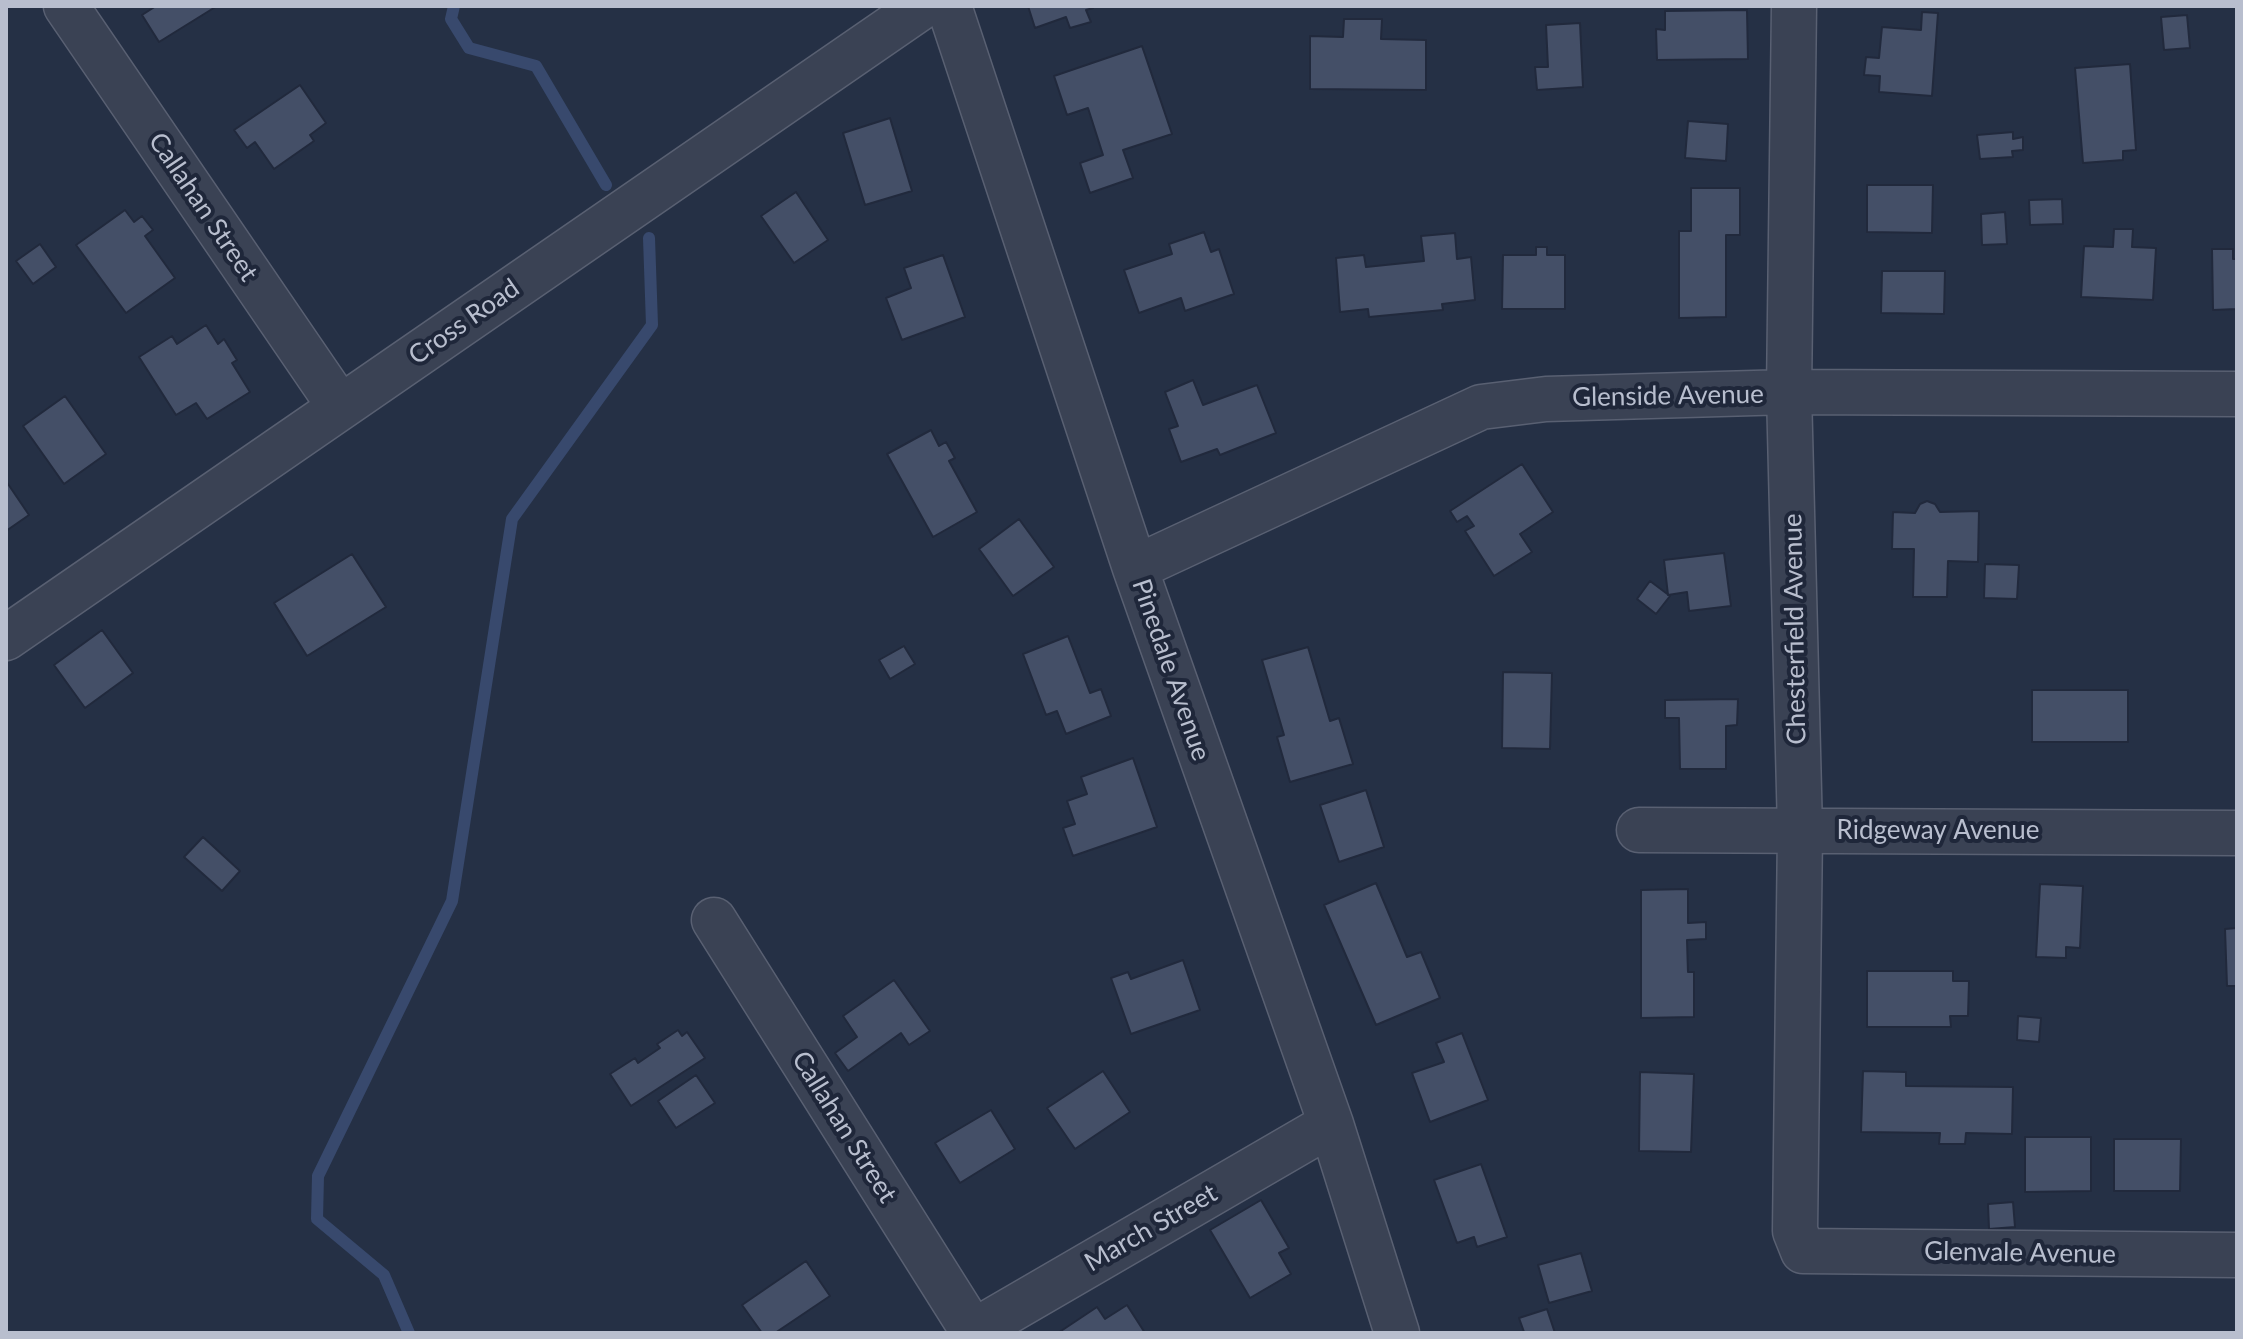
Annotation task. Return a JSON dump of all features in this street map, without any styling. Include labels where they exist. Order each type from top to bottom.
[{"type":"street","name":"Callahan Street","points":[[66,6],[340,407]]},
{"type":"street","name":"Cross Road","points":[[6,638],[923,6]]},
{"type":"street","name":"Pinedale Avenue","points":[[949,6],[1135,568],[1331,1124],[1397,1333]]},
{"type":"street","name":"Chesterfield Avenue","points":[[1794,6],[1789,392],[1800,831],[1795,1231],[1803,1251]]},
{"type":"street","name":"Glenside Avenue","points":[[1135,568],[1481,407],[1546,399],[1789,392],[2237,394]]},
{"type":"street","name":"Ridgeway Avenue","points":[[1639,830],[2237,833]]},
{"type":"street","name":"Callahan Street","points":[[714,920],[973,1333]]},
{"type":"street","name":"March Street","points":[[973,1333],[1331,1124]]},
{"type":"street","name":"Glenvale Avenue","points":[[1803,1251],[2237,1255]]},
{"type":"building","points":[[156,6],[217,6],[159,42],[142,15]]},
{"type":"building","points":[[1028,6],[1093,8],[1086,10],[1091,22],[1070,28],[1066,17],[1035,28]]},
{"type":"building","points":[[1747,10],[1748,59],[1657,60],[1656,29],[1665,30],[1665,11]]},
{"type":"building","points":[[1922,12],[1938,13],[1932,96],[1879,92],[1880,76],[1864,75],[1866,57],[1879,58],[1882,27],[1921,30]]},
{"type":"building","points":[[2187,15],[2190,48],[2164,50],[2161,17]]},
{"type":"building","points":[[1344,19],[1382,19],[1381,39],[1426,40],[1426,90],[1310,89],[1310,36],[1343,37]]},
{"type":"building","points":[[1580,23],[1583,87],[1537,90],[1535,67],[1548,67],[1546,25]]},
{"type":"building","points":[[1142,46],[1172,134],[1123,150],[1133,178],[1090,193],[1080,163],[1103,155],[1088,108],[1067,115],[1054,76]]},
{"type":"building","points":[[2130,64],[2136,150],[2123,151],[2123,160],[2083,163],[2075,68]]},
{"type":"building","points":[[300,85],[326,123],[310,135],[314,141],[274,169],[255,142],[247,148],[234,130]]},
{"type":"building","points":[[890,118],[912,191],[865,205],[843,133]]},
{"type":"building","points":[[1688,121],[1728,124],[1726,161],[1685,158]]},
{"type":"building","points":[[2013,132],[2013,139],[2023,137],[2023,150],[2012,151],[2013,157],[1980,159],[1977,135]]},
{"type":"building","points":[[1867,185],[1933,185],[1932,233],[1867,232]]},
{"type":"building","points":[[1691,188],[1740,188],[1740,235],[1726,235],[1726,317],[1679,318],[1679,231],[1691,231]]},
{"type":"building","points":[[796,192],[828,240],[794,263],[761,216]]},
{"type":"building","points":[[2062,199],[2063,224],[2030,225],[2029,200]]},
{"type":"building","points":[[125,210],[134,222],[142,216],[153,230],[145,236],[175,278],[126,313],[76,245]]},
{"type":"building","points":[[2005,212],[2007,244],[1982,245],[1981,214]]},
{"type":"building","points":[[2114,229],[2133,229],[2132,247],[2156,248],[2153,300],[2081,297],[2084,246],[2113,247]]},
{"type":"building","points":[[1204,232],[1211,252],[1219,249],[1234,294],[1185,311],[1181,298],[1139,313],[1124,270],[1172,254],[1169,244]]},
{"type":"building","points":[[1455,233],[1457,259],[1471,257],[1475,300],[1442,304],[1443,310],[1369,317],[1368,309],[1340,312],[1336,258],[1364,255],[1366,267],[1424,261],[1421,236]]},
{"type":"building","points":[[40,244],[56,267],[33,284],[16,261]]},
{"type":"building","points":[[1536,247],[1547,247],[1547,255],[1565,255],[1565,309],[1502,309],[1503,255],[1536,255]]},
{"type":"building","points":[[2212,249],[2233,249],[2233,259],[2237,259],[2237,309],[2213,310]]},
{"type":"building","points":[[943,255],[965,317],[902,340],[886,298],[911,288],[904,268]]},
{"type":"building","points":[[1882,271],[1945,271],[1944,314],[1881,313]]},
{"type":"building","points":[[206,325],[218,344],[224,339],[237,360],[232,363],[250,392],[207,419],[196,403],[176,415],[139,357],[172,336],[177,344]]},
{"type":"building","points":[[1193,380],[1203,405],[1257,385],[1276,433],[1220,455],[1217,449],[1181,462],[1169,429],[1178,426],[1165,392]]},
{"type":"building","points":[[65,396],[106,454],[64,484],[23,426]]},
{"type":"building","points":[[931,430],[939,446],[946,442],[955,458],[949,461],[977,512],[933,537],[887,454]]},
{"type":"building","points":[[1522,464],[1553,512],[1520,534],[1532,552],[1494,576],[1465,531],[1474,526],[1467,516],[1457,522],[1450,511]]},
{"type":"building","points":[[6,481],[29,515],[6,531]]},
{"type":"building","points":[[1927,501],[1935,504],[1940,512],[1979,511],[1978,562],[1948,561],[1947,597],[1913,597],[1914,549],[1892,549],[1893,512],[1915,513],[1920,504]]},
{"type":"building","points":[[1019,519],[1054,567],[1013,596],[979,549]]},
{"type":"building","points":[[1724,553],[1731,606],[1689,611],[1687,592],[1668,595],[1664,560]]},
{"type":"building","points":[[352,554],[386,607],[307,656],[274,603]]},
{"type":"building","points":[[1985,564],[2019,565],[2017,599],[1984,598]]},
{"type":"building","points":[[1650,581],[1670,596],[1656,614],[1637,599]]},
{"type":"building","points":[[102,630],[133,673],[85,708],[54,665]]},
{"type":"building","points":[[1068,636],[1090,693],[1101,689],[1111,716],[1066,734],[1057,711],[1046,715],[1023,654]]},
{"type":"building","points":[[904,646],[915,664],[890,679],[879,660]]},
{"type":"building","points":[[1308,647],[1330,721],[1339,718],[1353,764],[1290,782],[1277,737],[1284,735],[1262,660]]},
{"type":"building","points":[[1503,672],[1552,673],[1550,749],[1502,748]]},
{"type":"building","points":[[2032,690],[2128,690],[2128,742],[2032,742]]},
{"type":"building","points":[[1738,699],[1737,725],[1726,726],[1726,769],[1680,769],[1679,718],[1665,718],[1665,700]]},
{"type":"building","points":[[1133,758],[1157,827],[1073,856],[1063,828],[1075,824],[1067,801],[1087,794],[1081,777]]},
{"type":"building","points":[[1366,790],[1384,847],[1339,862],[1320,805]]},
{"type":"building","points":[[203,837],[240,871],[222,891],[184,857]]},
{"type":"building","points":[[1376,883],[1407,957],[1421,952],[1440,998],[1376,1025],[1324,905]]},
{"type":"building","points":[[2040,884],[2083,886],[2080,948],[2066,947],[2066,958],[2036,957]]},
{"type":"building","points":[[1688,889],[1688,923],[1706,922],[1706,939],[1687,940],[1688,972],[1694,972],[1694,1017],[1641,1018],[1641,890]]},
{"type":"building","points":[[2237,928],[2237,986],[2227,986],[2225,929]]},
{"type":"building","points":[[1183,960],[1200,1010],[1131,1034],[1111,978],[1128,972],[1131,979]]},
{"type":"building","points":[[1867,971],[1953,971],[1953,981],[1969,981],[1968,1016],[1950,1016],[1951,1027],[1867,1027]]},
{"type":"building","points":[[894,980],[930,1031],[909,1045],[901,1033],[848,1071],[835,1053],[857,1037],[843,1016]]},
{"type":"building","points":[[2018,1016],[2041,1018],[2039,1042],[2017,1040]]},
{"type":"building","points":[[678,1030],[682,1036],[687,1032],[705,1058],[631,1106],[610,1074],[635,1058],[638,1063],[660,1048],[657,1044]]},
{"type":"building","points":[[1462,1033],[1488,1100],[1430,1122],[1412,1073],[1444,1062],[1436,1043]]},
{"type":"building","points":[[1103,1071],[1130,1112],[1075,1149],[1047,1108]]},
{"type":"building","points":[[1863,1071],[1906,1072],[1906,1086],[2013,1087],[2012,1134],[1966,1133],[1965,1144],[1939,1144],[1940,1133],[1861,1132]]},
{"type":"building","points":[[1640,1072],[1694,1074],[1691,1152],[1639,1151]]},
{"type":"building","points":[[696,1075],[715,1103],[676,1128],[658,1101]]},
{"type":"building","points":[[991,1110],[1015,1149],[960,1183],[935,1143]]},
{"type":"building","points":[[2025,1137],[2091,1137],[2091,1191],[2025,1192]]},
{"type":"building","points":[[2114,1139],[2181,1139],[2180,1191],[2114,1191]]},
{"type":"building","points":[[1481,1164],[1507,1237],[1477,1247],[1474,1237],[1457,1243],[1434,1180]]},
{"type":"building","points":[[1261,1200],[1289,1248],[1279,1253],[1291,1274],[1250,1298],[1210,1230]]},
{"type":"building","points":[[2013,1202],[2015,1227],[1989,1229],[1988,1204]]},
{"type":"building","points":[[1581,1253],[1592,1291],[1549,1303],[1538,1265]]},
{"type":"building","points":[[806,1261],[830,1296],[775,1333],[762,1333],[742,1305]]},
{"type":"building","points":[[1127,1305],[1145,1333],[1058,1333],[1097,1307],[1105,1319]]},
{"type":"building","points":[[1547,1309],[1555,1333],[1521,1333],[1524,1332],[1519,1318]]},
{"type":"waterway","points":[[454,6],[451,19],[469,48],[536,66],[606,185]]},
{"type":"waterway","points":[[409,1333],[384,1275],[317,1219],[318,1176],[452,901],[512,519],[652,325],[649,238]]}]
